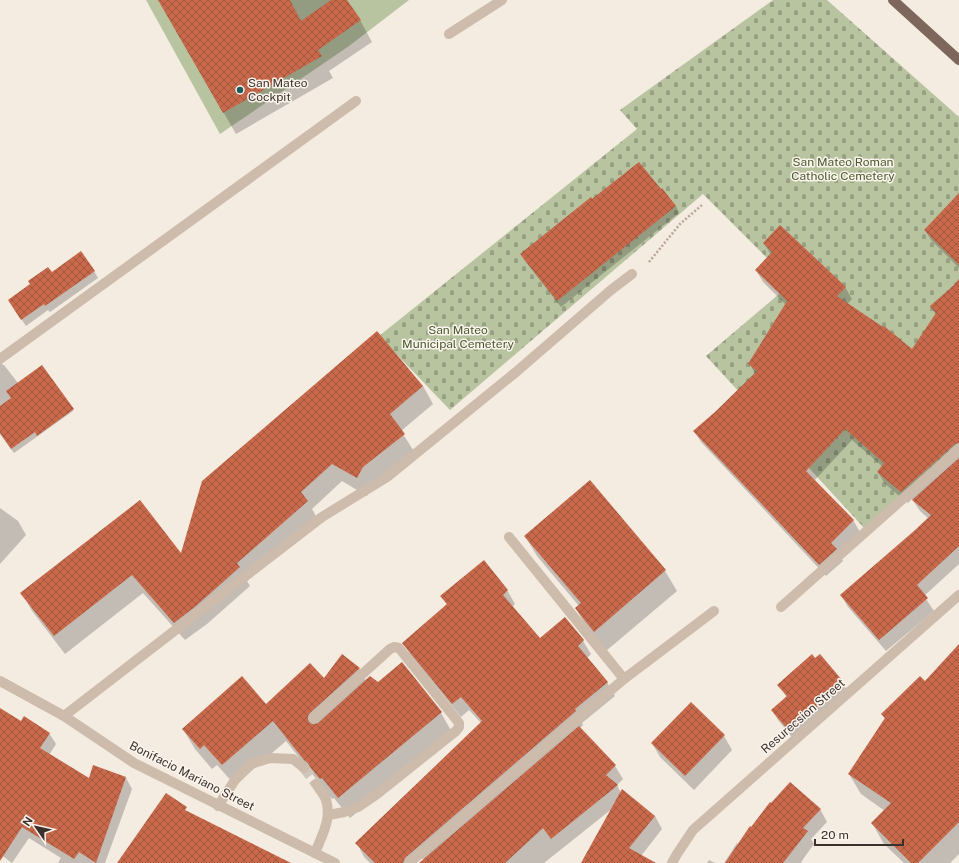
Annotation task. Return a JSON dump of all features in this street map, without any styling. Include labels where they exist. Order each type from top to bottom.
[{"type":"main road","points":[[893,0],[959,60]]},
{"type":"street","points":[[449,34],[502,0]]},
{"type":"street","points":[[0,359],[356,101]]},
{"type":"street","points":[[64,716],[322,518],[387,476],[516,372],[611,290],[632,274]]},
{"type":"street","points":[[781,607],[959,449]]},
{"type":"street","points":[[509,537],[624,679]]},
{"type":"street","name":"Resurecsion Street","points":[[672,863],[693,830],[959,595]]},
{"type":"street","points":[[409,863],[624,679],[714,611]]},
{"type":"street","points":[[314,718],[394,646],[399,648],[459,723],[459,727],[456,731],[377,794],[358,807],[329,815]]},
{"type":"street","name":"Bonifacio Mariano Street","points":[[0,681],[64,716],[134,763],[335,863]]},
{"type":"street","points":[[218,806],[235,780],[250,764],[270,758],[293,759],[304,768]]},
{"type":"street","points":[[315,853],[329,815],[326,799],[316,784]]},
{"type":"path","points":[[632,274],[650,261],[680,224],[702,205]]},
{"type":"green space","name":"San Mateo Cockpit","points":[[146,0],[409,0],[349,46],[220,134]]},
{"type":"green space","name":"San Mateo Roman Catholic Cemetery","points":[[773,0],[827,0],[959,117],[959,441],[866,530],[706,356],[792,283],[703,194],[450,410],[379,336],[637,129],[620,110]]},
{"type":"building","name":"San Mateo Cockpit","points":[[158,0],[290,0],[301,21],[331,0],[347,0],[361,20],[318,50],[322,56],[223,113]]},
{"type":"building","points":[[639,162],[676,206],[557,301],[520,254],[591,197],[592,199]]},
{"type":"building","points":[[959,193],[959,265],[924,230]]},
{"type":"building","points":[[780,225],[846,287],[837,296],[883,327],[884,326],[912,349],[936,313],[930,306],[959,279],[959,443],[955,444],[901,492],[877,472],[884,463],[845,429],[806,471],[854,520],[831,543],[837,549],[819,565],[693,431],[757,371],[748,364],[787,301],[755,270],[772,252],[763,243]]},
{"type":"building","points":[[81,251],[95,271],[45,306],[44,304],[21,320],[8,300],[30,284],[28,281],[48,267],[52,272]]},
{"type":"building","points":[[377,331],[423,386],[390,414],[405,434],[363,467],[357,478],[332,464],[301,492],[308,501],[237,563],[240,567],[196,606],[174,623],[132,575],[54,636],[20,593],[140,500],[181,553],[202,481]]},
{"type":"building","points":[[42,365],[74,409],[37,436],[35,432],[11,449],[0,433],[0,406],[11,398],[6,391]]},
{"type":"building","points":[[959,458],[959,546],[917,585],[928,598],[879,640],[840,595],[931,515],[912,500]]},
{"type":"building","points":[[590,480],[666,570],[594,632],[575,608],[581,603],[524,536]]},
{"type":"building","points":[[484,560],[508,590],[503,595],[540,638],[565,617],[584,640],[578,646],[608,682],[575,709],[576,711],[405,858],[403,863],[375,863],[355,843],[482,721],[461,697],[452,704],[402,643],[447,604],[440,596]]},
{"type":"building","points":[[959,644],[959,822],[918,863],[911,863],[871,823],[891,803],[848,774],[885,718],[881,714],[920,676],[925,681]]},
{"type":"building","points":[[342,654],[360,668],[310,713],[308,719],[312,724],[318,723],[370,676],[378,682],[402,662],[442,712],[338,798],[322,778],[319,778],[273,721],[222,765],[204,745],[200,749],[182,729],[242,676],[266,704],[310,663],[324,678]]},
{"type":"building","points":[[812,654],[815,658],[820,654],[842,680],[815,703],[818,706],[789,731],[771,710],[787,696],[777,685]]},
{"type":"building","points":[[691,702],[725,735],[685,776],[651,743]]},
{"type":"building","points":[[0,708],[21,721],[24,716],[50,733],[40,748],[89,778],[93,765],[126,777],[96,863],[79,852],[74,859],[22,827],[0,861]]},
{"type":"building","points":[[579,726],[616,765],[606,775],[618,785],[551,839],[543,828],[505,863],[419,863]]},
{"type":"building","points":[[790,782],[821,809],[803,828],[808,831],[783,863],[725,863],[750,826],[751,827],[770,802],[771,803]]},
{"type":"building","points":[[622,789],[655,816],[629,848],[656,863],[581,863]]},
{"type":"building","points":[[166,793],[187,807],[185,810],[291,863],[117,863]]},
{"type":"tunnel","points":[[304,768],[316,784]]},
{"type":"place","name":"San Mateo Cockpit","points":[[240,90]]},
{"type":"park label","name":"San Mateo Municipal Cemetery","points":[[458,337]]}]
